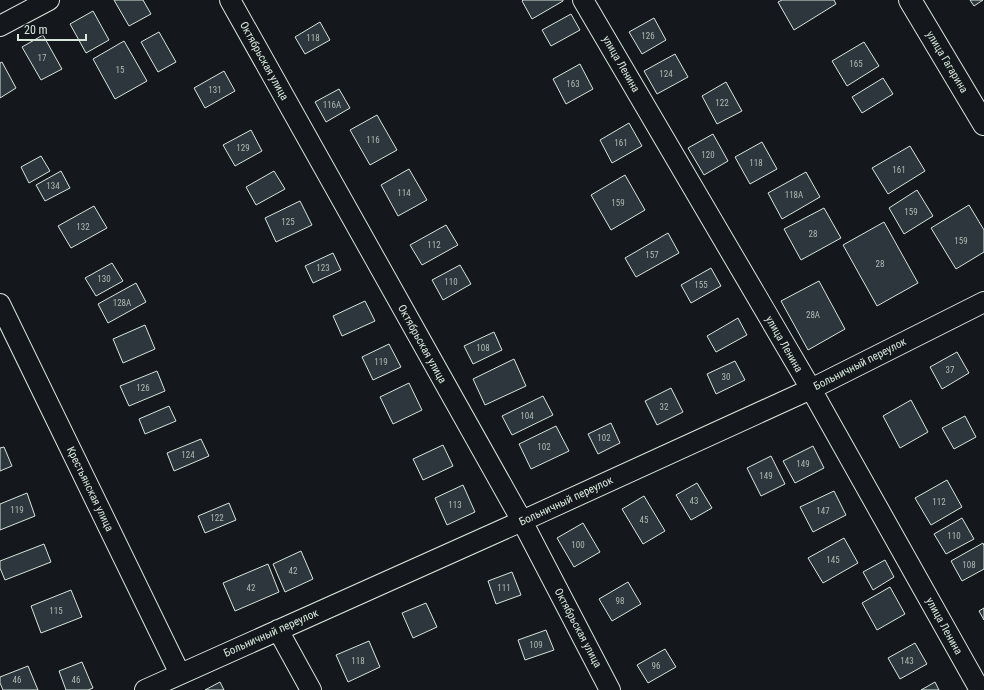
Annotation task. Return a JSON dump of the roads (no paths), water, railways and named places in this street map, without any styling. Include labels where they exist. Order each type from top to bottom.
[{"type":"main road","name":"улица Гагарина","points":[[910,0],[984,124]]},
{"type":"street","points":[[0,26],[49,0]]},
{"type":"street","name":"Октябрьская улица","points":[[230,0],[522,521],[610,690]]},
{"type":"street","name":"улица Ленина","points":[[584,0],[811,389],[980,690]]},
{"type":"street","name":"Больничный переулок","points":[[145,690],[522,521],[811,389],[984,302]]},
{"type":"street","name":"Крестьянская улица","points":[[0,304],[180,674]]},
{"type":"street","points":[[278,630],[311,690]]}]
